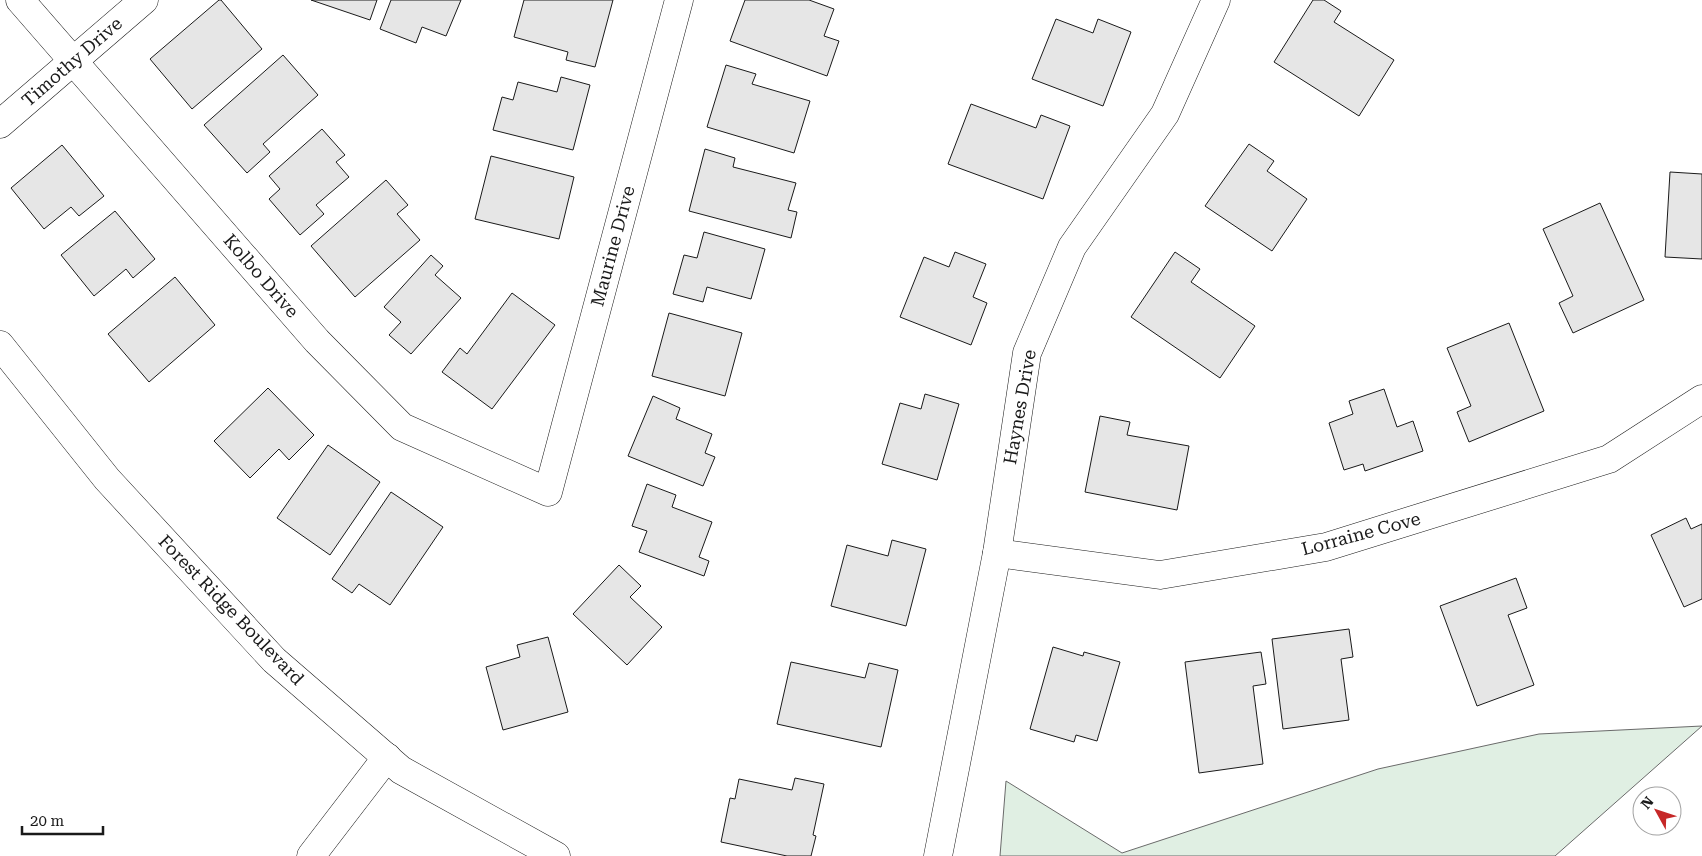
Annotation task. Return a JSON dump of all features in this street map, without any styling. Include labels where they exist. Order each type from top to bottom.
[{"type":"street","name":"Kolbo Drive","points":[[20,0],[317,341],[402,427],[548,492]]},
{"type":"street","name":"Timothy Drive","points":[[0,124],[144,0]]},
{"type":"street","name":"Maurine Drive","points":[[548,492],[679,0]]},
{"type":"street","name":"Haynes Drive","points":[[938,856],[997,553],[1027,353],[1072,247],[1165,114],[1216,0]]},
{"type":"street","name":"Forest Ridge Boulevard","points":[[0,345],[107,479],[274,660],[401,770],[556,856]]},
{"type":"street","name":"Lorraine Cove","points":[[997,553],[1160,575],[1326,547],[1609,459],[1702,399]]},
{"type":"street","points":[[311,856],[386,757]]},
{"type":"green space","points":[[1702,726],[1555,856],[1000,856],[1006,781],[1122,853],[1378,769],[1539,734]]},
{"type":"building","points":[[221,0],[262,49],[192,109],[150,59]]},
{"type":"building","points":[[311,0],[377,0],[370,20]]},
{"type":"building","points":[[391,0],[461,0],[446,36],[422,27],[416,43],[380,29]]},
{"type":"building","points":[[524,0],[613,0],[595,67],[566,60],[568,52],[514,37]]},
{"type":"building","points":[[745,0],[809,0],[834,9],[824,36],[839,41],[827,76],[730,41]]},
{"type":"building","points":[[1313,0],[1324,0],[1341,11],[1334,22],[1394,60],[1359,116],[1274,62]]},
{"type":"building","points":[[1056,19],[1093,33],[1098,19],[1131,32],[1103,106],[1032,79]]},
{"type":"building","points":[[283,55],[318,95],[263,144],[270,152],[247,173],[204,125]]},
{"type":"building","points":[[726,65],[756,74],[752,84],[810,101],[794,153],[707,127]]},
{"type":"building","points":[[561,77],[590,85],[573,150],[493,130],[502,97],[513,100],[518,82],[557,92]]},
{"type":"building","points":[[971,104],[1036,128],[1041,115],[1070,126],[1043,199],[948,164]]},
{"type":"building","points":[[322,129],[345,155],[336,162],[349,177],[316,205],[324,214],[300,235],[269,199],[280,189],[269,176]]},
{"type":"building","points":[[1249,144],[1274,161],[1267,171],[1307,199],[1272,251],[1205,206]]},
{"type":"building","points":[[62,145],[104,196],[79,216],[71,207],[44,229],[11,188]]},
{"type":"building","points":[[705,149],[735,158],[733,167],[796,183],[788,210],[797,212],[791,238],[689,211]]},
{"type":"building","points":[[491,156],[574,177],[559,239],[475,219]]},
{"type":"building","points":[[1670,172],[1702,174],[1702,259],[1665,257]]},
{"type":"building","points":[[386,180],[408,205],[397,214],[420,240],[355,297],[311,246]]},
{"type":"building","points":[[1600,203],[1644,300],[1573,333],[1559,303],[1573,296],[1543,229]]},
{"type":"building","points":[[115,211],[155,259],[133,278],[126,269],[94,296],[61,255]]},
{"type":"building","points":[[704,232],[765,249],[751,299],[707,287],[703,302],[673,294],[684,255],[697,258]]},
{"type":"building","points":[[955,252],[986,264],[973,297],[987,303],[971,345],[900,317],[924,257],[949,267]]},
{"type":"building","points":[[1175,252],[1200,269],[1191,282],[1255,326],[1220,378],[1131,317]]},
{"type":"building","points":[[431,255],[443,266],[435,275],[461,298],[411,354],[389,335],[401,322],[384,307]]},
{"type":"building","points":[[175,277],[215,325],[149,382],[108,334]]},
{"type":"building","points":[[512,293],[555,325],[492,409],[442,372],[460,348],[467,354]]},
{"type":"building","points":[[669,313],[742,333],[725,396],[652,376]]},
{"type":"building","points":[[1509,323],[1544,411],[1469,442],[1457,412],[1471,406],[1447,348]]},
{"type":"building","points":[[268,388],[314,435],[289,460],[279,449],[250,478],[214,441]]},
{"type":"building","points":[[1384,389],[1397,427],[1413,421],[1423,451],[1365,471],[1363,464],[1344,470],[1329,423],[1353,414],[1349,401]]},
{"type":"building","points":[[925,394],[959,404],[937,480],[882,464],[900,403],[921,409]]},
{"type":"building","points":[[653,396],[680,408],[676,419],[712,434],[705,453],[715,457],[703,486],[628,456]]},
{"type":"building","points":[[1100,416],[1130,422],[1127,435],[1189,446],[1177,510],[1085,492]]},
{"type":"building","points":[[328,445],[380,482],[330,555],[277,518]]},
{"type":"building","points":[[647,484],[676,495],[672,507],[712,522],[699,557],[709,561],[704,576],[639,552],[647,531],[632,526]]},
{"type":"building","points":[[391,492],[443,527],[390,605],[359,584],[352,593],[332,579]]},
{"type":"building","points":[[1686,518],[1691,529],[1702,524],[1702,599],[1684,607],[1651,535]]},
{"type":"building","points":[[892,540],[926,549],[906,626],[831,606],[847,545],[888,556]]},
{"type":"building","points":[[619,565],[641,586],[630,597],[662,627],[627,665],[573,614]]},
{"type":"building","points":[[1516,578],[1527,608],[1508,615],[1534,685],[1477,706],[1440,606]]},
{"type":"building","points":[[1349,629],[1353,657],[1341,659],[1349,720],[1283,729],[1272,639]]},
{"type":"building","points":[[548,637],[568,712],[503,730],[486,667],[520,657],[517,645]]},
{"type":"building","points":[[1053,647],[1083,656],[1084,652],[1120,662],[1097,741],[1076,735],[1074,742],[1030,729]]},
{"type":"building","points":[[1261,652],[1266,684],[1253,686],[1263,764],[1199,773],[1185,662]]},
{"type":"building","points":[[791,662],[865,678],[869,663],[898,670],[881,747],[777,724]]},
{"type":"building","points":[[795,778],[824,784],[813,835],[816,836],[811,856],[787,856],[721,842],[730,798],[735,799],[739,779],[792,790]]}]
